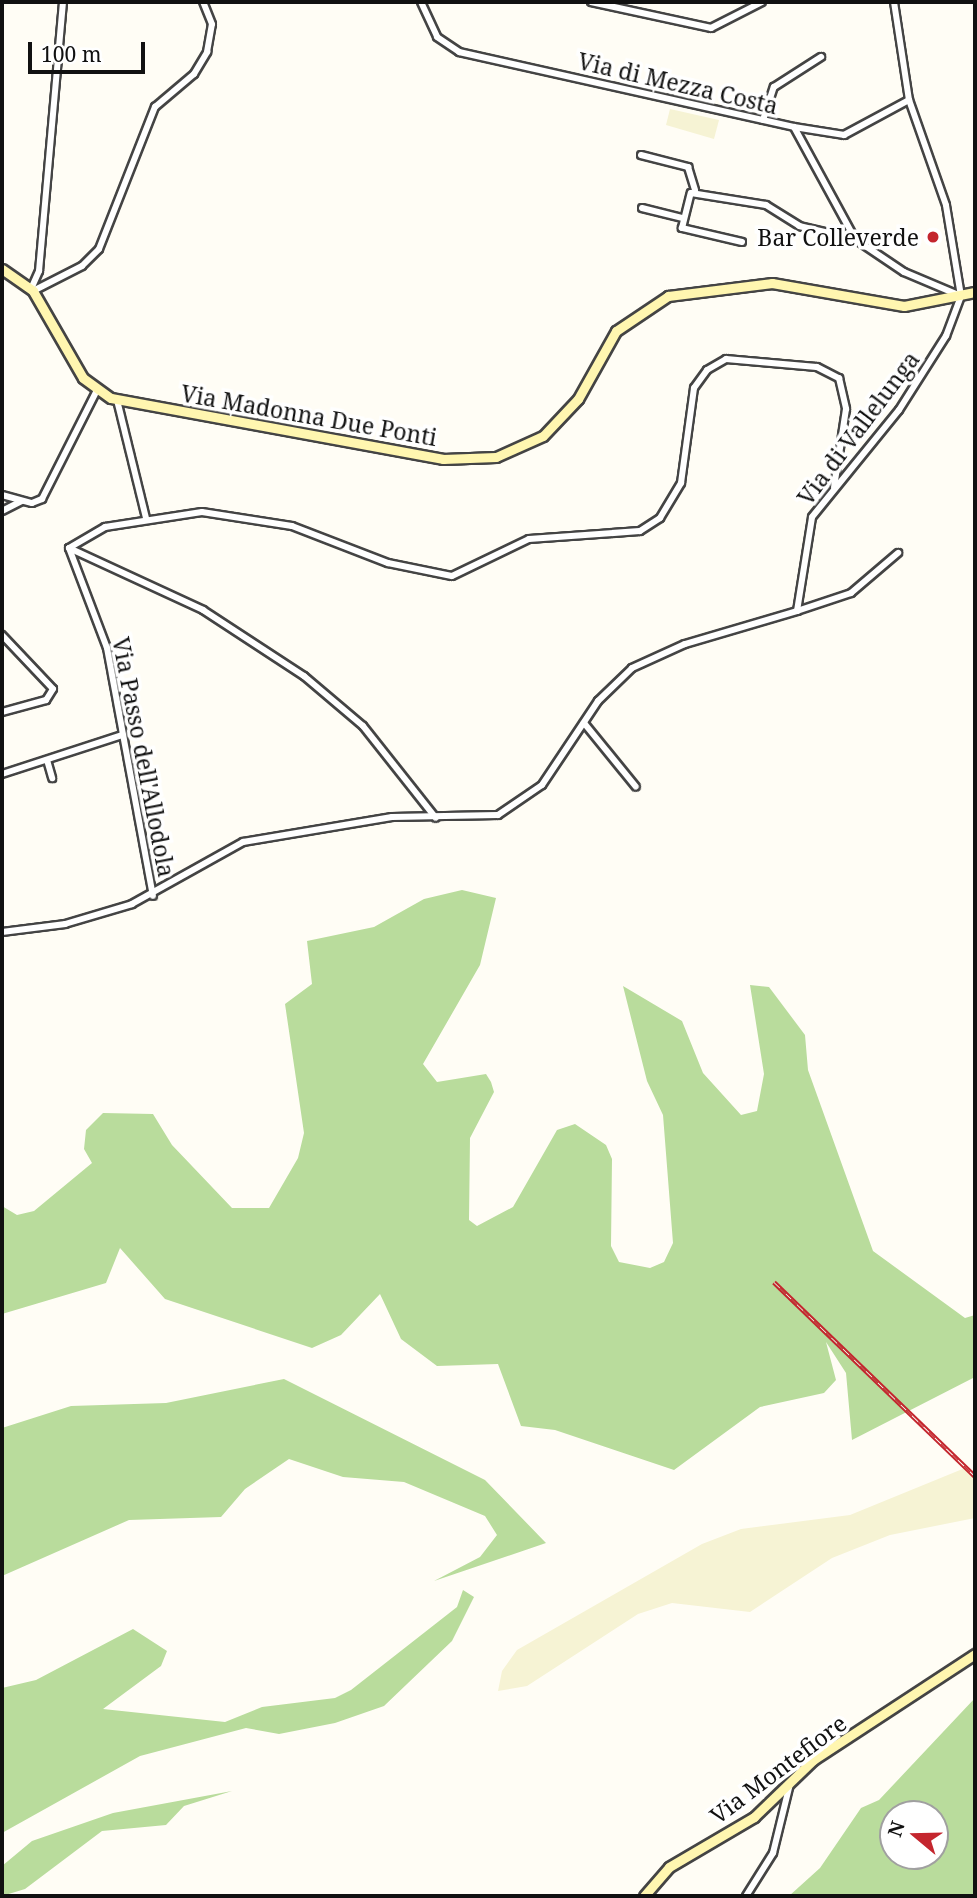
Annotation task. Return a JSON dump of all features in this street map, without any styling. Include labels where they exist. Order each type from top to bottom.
[{"type":"main road","points":[[2,269],[32,290],[97,390]]},
{"type":"main road","name":"Via Madonna Due Ponti","points":[[97,390],[117,400],[398,455],[489,458],[524,447],[554,427],[578,399],[616,331],[668,296],[761,283],[894,306],[975,292]]},
{"type":"main road","name":"Via Montefiore","points":[[644,1896],[669,1867],[749,1821],[792,1779],[975,1654]]},
{"type":"street","points":[[32,290],[39,271],[62,2]]},
{"type":"street","points":[[32,290],[82,266],[99,249],[156,104],[194,74],[207,52],[212,24],[203,2]]},
{"type":"street","name":"Via di Mezza Costa","points":[[421,2],[435,34],[459,52],[794,127],[855,239],[904,272],[961,296]]},
{"type":"street","points":[[591,2],[714,28],[762,2]]},
{"type":"street","points":[[894,2],[909,100],[945,198],[961,296]]},
{"type":"street","points":[[763,120],[774,86],[821,57]]},
{"type":"street","points":[[794,127],[844,135],[909,100]]},
{"type":"street","points":[[641,155],[688,167],[695,190],[682,218],[684,230],[742,242]]},
{"type":"street","points":[[695,190],[772,207],[799,226],[855,239]]},
{"type":"street","points":[[642,208],[682,218]]},
{"type":"street","name":"Via di Vallelunga","points":[[797,611],[806,531],[834,488],[906,399],[946,336],[961,296]]},
{"type":"street","points":[[69,548],[102,528],[146,518],[202,512],[292,526],[388,563],[452,576],[526,540],[640,531],[660,518],[681,483],[696,384],[713,365],[730,359],[817,367],[839,378],[846,402],[834,488]]},
{"type":"street","points":[[2,495],[24,501],[40,500],[55,480],[97,390]]},
{"type":"street","points":[[117,400],[146,518]]},
{"type":"street","points":[[2,511],[24,501]]},
{"type":"street","points":[[69,548],[189,603],[304,676],[363,726],[436,818]]},
{"type":"street","name":"Via Passo dell'Allodola","points":[[69,548],[106,645],[153,896]]},
{"type":"street","points":[[2,932],[77,921],[153,896],[236,844],[386,818],[491,817],[520,803],[548,779],[611,685],[642,661],[851,593],[898,553]]},
{"type":"street","points":[[2,635],[53,688],[46,700],[2,712]]},
{"type":"street","points":[[584,723],[636,786]]},
{"type":"street","points":[[2,774],[122,736]]},
{"type":"street","points":[[47,760],[52,778]]},
{"type":"street","points":[[746,1896],[773,1853],[792,1779]]},
{"type":"shaded area","points":[[670,109],[719,120],[714,139],[666,125]]},
{"type":"shaded area","points":[[965,1468],[975,1478],[975,1518],[890,1535],[832,1558],[750,1612],[672,1603],[638,1614],[527,1686],[498,1691],[502,1671],[517,1650],[702,1544],[741,1529],[850,1515]]},
{"type":"green space","points":[[462,890],[496,898],[480,965],[423,1064],[437,1082],[486,1074],[494,1092],[470,1138],[469,1220],[477,1226],[513,1207],[557,1130],[575,1124],[606,1145],[612,1159],[611,1246],[619,1262],[650,1268],[664,1262],[673,1243],[663,1115],[647,1081],[623,986],[682,1021],[703,1073],[741,1115],[757,1111],[764,1074],[750,985],[769,987],[805,1035],[808,1070],[873,1251],[965,1318],[975,1315],[975,1377],[852,1440],[846,1373],[826,1342],[836,1380],[824,1393],[760,1407],[674,1470],[555,1430],[521,1426],[498,1364],[437,1366],[401,1339],[380,1294],[341,1335],[312,1348],[165,1299],[120,1248],[106,1283],[2,1314],[2,1206],[17,1215],[34,1211],[92,1163],[84,1149],[86,1130],[103,1113],[153,1114],[172,1145],[232,1208],[269,1208],[298,1158],[304,1133],[285,1004],[312,984],[307,941],[374,927],[424,899]]},
{"type":"green space","points":[[284,1379],[485,1480],[546,1543],[434,1581],[480,1557],[497,1535],[485,1516],[404,1482],[343,1477],[289,1459],[245,1489],[221,1517],[129,1520],[2,1576],[2,1428],[71,1406],[166,1403]]},
{"type":"green space","points":[[463,1590],[474,1597],[452,1641],[384,1706],[335,1723],[279,1734],[246,1728],[140,1756],[2,1833],[2,1688],[36,1680],[133,1629],[167,1651],[161,1666],[103,1709],[225,1722],[262,1707],[335,1698],[351,1690],[457,1607]]},
{"type":"green space","points":[[975,1698],[975,1896],[789,1896],[820,1868],[861,1808],[879,1800]]},
{"type":"green space","points":[[232,1791],[184,1806],[166,1825],[102,1831],[25,1889],[2,1896],[2,1866],[32,1841],[113,1813]]},
{"type":"railway","points":[[774,1282],[975,1476]]},
{"type":"place","name":"Bar Colleverde","points":[[933,237]]}]
